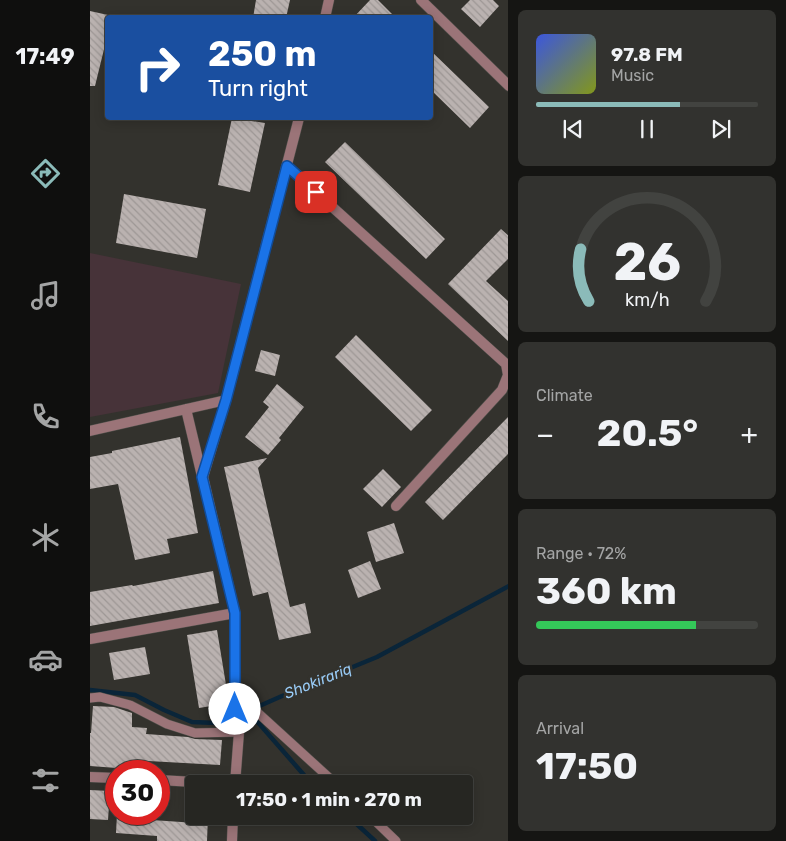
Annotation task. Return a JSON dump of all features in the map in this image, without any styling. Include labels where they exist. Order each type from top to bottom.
[{"type":"street","points":[[326,15],[329,0]]},
{"type":"street","points":[[421,0],[508,86]]},
{"type":"street","points":[[202,477],[226,400],[298,120]]},
{"type":"street","points":[[287,166],[506,364],[508,375],[502,390],[396,506]]},
{"type":"street","points":[[90,431],[226,400]]},
{"type":"street","points":[[186,409],[235,613],[237,728],[235,775]]},
{"type":"street","points":[[90,639],[235,613]]},
{"type":"street","points":[[90,777],[105,778]]},
{"type":"street","points":[[170,781],[185,781]]},
{"type":"street","points":[[232,841],[233,825]]},
{"type":"lane","points":[[236,693],[326,775]]},
{"type":"lane","points":[[90,698],[100,697],[130,705],[168,724],[195,733],[237,728]]},
{"type":"lane","points":[[379,825],[396,841]]},
{"type":"shaded area","points":[[90,253],[241,284],[218,393],[90,417]]},
{"type":"building","points":[[256,0],[290,0],[287,15],[254,15]]},
{"type":"building","points":[[370,0],[378,0],[393,15],[356,15]]},
{"type":"building","points":[[470,0],[493,0],[499,6],[480,27],[461,9]]},
{"type":"building","points":[[90,11],[108,15],[105,15],[105,45],[95,86],[90,86]]},
{"type":"building","points":[[433,53],[489,107],[470,128],[433,92]]},
{"type":"building","points":[[232,120],[265,123],[250,192],[218,185]]},
{"type":"building","points":[[345,142],[445,239],[426,259],[325,162]]},
{"type":"building","points":[[124,194],[206,209],[197,258],[116,243]]},
{"type":"building","points":[[501,229],[508,235],[508,259],[486,281],[508,301],[508,341],[448,284]]},
{"type":"building","points":[[356,335],[432,410],[411,431],[335,357]]},
{"type":"building","points":[[261,350],[280,355],[275,376],[255,371]]},
{"type":"building","points":[[277,384],[304,407],[268,455],[245,437],[269,407],[263,402]]},
{"type":"building","points":[[508,417],[508,454],[443,520],[425,502]]},
{"type":"building","points":[[180,437],[198,533],[167,539],[170,553],[135,560],[118,484],[90,489],[90,457]]},
{"type":"building","points":[[267,458],[258,468],[290,607],[305,603],[311,633],[279,640],[268,592],[253,596],[224,467]]},
{"type":"building","points":[[383,469],[401,487],[382,507],[363,489]]},
{"type":"building","points":[[394,523],[404,553],[376,562],[367,532]]},
{"type":"building","points":[[370,561],[381,589],[358,598],[348,570]]},
{"type":"building","points":[[213,571],[219,603],[90,626],[90,592]]},
{"type":"building","points":[[217,630],[229,703],[199,708],[187,635]]},
{"type":"building","points":[[145,647],[150,674],[114,680],[109,653]]},
{"type":"building","points":[[93,706],[114,707],[132,713],[132,727],[147,728],[146,734],[222,740],[220,765],[170,762],[170,760],[105,760],[105,767],[90,766]]},
{"type":"building","points":[[90,790],[105,791],[105,820],[90,819]]},
{"type":"building","points":[[170,821],[185,822],[185,825],[208,825],[207,841],[157,841],[157,836],[116,833],[116,825],[170,825]]},
{"type":"waterway","name":"Shokirariq","points":[[90,690],[135,695],[192,722],[216,723],[377,657],[508,587]]},
{"type":"waterway","points":[[248,711],[304,775]]},
{"type":"waterway","points":[[358,825],[375,841]]},
{"type":"route","points":[[235,709],[235,613],[202,477],[226,400],[287,166],[316,192]]}]
